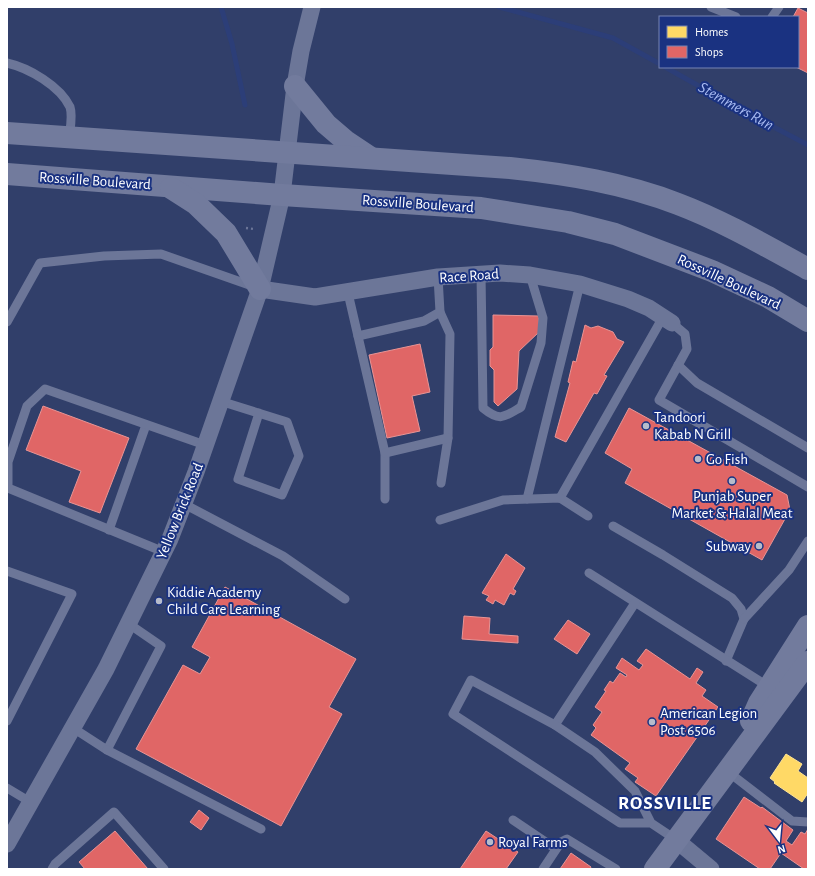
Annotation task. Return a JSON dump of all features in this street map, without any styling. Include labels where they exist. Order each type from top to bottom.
[{"type":"main road","points":[[295,86],[326,124],[347,142],[372,158]]},
{"type":"main road","points":[[7,133],[372,158],[549,172],[591,179],[632,189],[678,204],[717,221],[808,269]]},
{"type":"main road","name":"Rossville Boulevard","points":[[7,174],[168,187],[481,208],[568,222],[615,234],[712,271],[768,297],[808,321]]},
{"type":"main road","points":[[168,187],[196,204],[226,233],[260,289]]},
{"type":"main road","points":[[730,766],[749,724],[769,687],[808,626]]},
{"type":"main road","points":[[655,869],[808,662]]},
{"type":"street","name":"Yellow Brick Road","points":[[7,844],[74,728],[129,624],[164,552],[184,504],[260,289],[282,195],[295,86],[301,51],[312,7]]},
{"type":"street","name":"Race Road","points":[[260,289],[315,298],[438,277],[500,273],[530,274],[580,284],[628,299],[649,308],[668,320]]},
{"type":"street","points":[[675,840],[711,869]]},
{"type":"lane","points":[[711,7],[734,16]]},
{"type":"lane","points":[[773,16],[779,7]]},
{"type":"lane","points":[[7,63],[34,72],[65,99],[70,107],[71,114],[69,138]]},
{"type":"lane","points":[[7,322],[40,263],[104,256],[161,254],[260,289]]},
{"type":"lane","points":[[481,274],[483,408],[493,417],[504,417],[521,406],[541,343],[543,318],[530,274]]},
{"type":"lane","points":[[438,277],[440,312],[450,334],[448,438],[440,483]]},
{"type":"lane","points":[[527,499],[580,284]]},
{"type":"lane","points":[[348,293],[385,453],[386,499]]},
{"type":"lane","points":[[358,336],[424,321],[440,312]]},
{"type":"lane","points":[[560,498],[668,320],[685,334],[687,349],[659,400],[808,487]]},
{"type":"lane","points":[[678,365],[697,383],[808,448]]},
{"type":"lane","points":[[164,552],[8,488],[8,462],[26,406],[45,389],[205,445]]},
{"type":"lane","points":[[220,400],[287,422],[299,456],[282,495],[238,479],[259,413]]},
{"type":"lane","points":[[109,530],[146,424]]},
{"type":"lane","points":[[385,453],[448,438]]},
{"type":"lane","points":[[440,520],[503,500],[560,498],[588,516]]},
{"type":"lane","points":[[184,504],[283,556],[346,599]]},
{"type":"lane","points":[[614,526],[732,598],[741,610],[744,619]]},
{"type":"lane","points":[[726,661],[744,619],[789,570],[808,541]]},
{"type":"lane","points":[[7,571],[72,594],[7,721]]},
{"type":"lane","points":[[589,573],[769,687]]},
{"type":"lane","points":[[555,725],[635,603]]},
{"type":"lane","points":[[107,750],[161,646],[129,624]]},
{"type":"lane","points":[[651,823],[620,823],[453,714],[471,680],[555,725],[595,752],[635,791],[651,823],[675,840]]},
{"type":"lane","points":[[74,728],[107,750],[261,829]]},
{"type":"lane","points":[[730,766],[792,822],[808,822]]},
{"type":"lane","points":[[7,788],[32,803]]},
{"type":"lane","points":[[52,869],[55,864],[114,812],[164,869]]},
{"type":"lane","points":[[513,820],[556,849]]},
{"type":"lane","points":[[543,869],[561,842],[567,839],[616,869]]},
{"type":"building: Homes","points":[[786,754],[802,764],[798,771],[808,778],[808,793],[802,802],[774,783],[775,782],[770,778]]},
{"type":"building: Shops","points":[[798,8],[808,13],[808,73],[798,68],[799,16],[794,16]]},
{"type":"building: Shops","points":[[493,315],[539,316],[539,332],[519,351],[517,389],[498,406],[494,402],[494,370],[490,366],[490,350],[493,347]]},
{"type":"building: Shops","points":[[585,325],[591,328],[598,326],[613,332],[617,339],[624,342],[604,375],[607,376],[597,394],[594,393],[566,442],[555,437],[570,383],[568,382],[573,361],[576,362]]},
{"type":"building: Shops","points":[[420,344],[430,392],[412,396],[420,431],[387,438],[369,355]]},
{"type":"building: Shops","points":[[43,406],[129,438],[100,513],[69,502],[81,471],[26,450]]},
{"type":"building: Shops","points":[[629,408],[787,495],[790,510],[762,560],[625,483],[632,469],[605,453]]},
{"type":"building: Shops","points":[[506,554],[525,568],[513,589],[516,591],[514,595],[510,593],[504,605],[495,600],[493,604],[486,600],[489,596],[482,593]]},
{"type":"building: Shops","points":[[225,587],[356,659],[329,707],[342,714],[281,826],[136,749],[183,665],[200,674],[210,657],[192,647]]},
{"type":"building: Shops","points":[[464,616],[490,618],[489,634],[518,636],[518,643],[462,639]]},
{"type":"building: Shops","points":[[568,620],[590,634],[577,654],[554,639]]},
{"type":"building: Shops","name":"American Legion Post 6506","points":[[646,649],[690,679],[697,668],[703,672],[696,683],[706,690],[702,696],[718,707],[656,796],[635,782],[638,778],[625,769],[630,763],[591,735],[596,728],[593,725],[602,712],[595,707],[606,691],[604,690],[610,681],[613,683],[620,673],[626,677],[627,675],[616,668],[622,658],[639,670],[643,665],[637,661]]},
{"type":"building: Shops","points":[[744,797],[761,808],[762,807],[793,830],[786,841],[792,845],[801,832],[805,834],[808,829],[808,869],[804,869],[781,853],[770,869],[760,869],[716,839]]},
{"type":"building: Shops","points":[[199,810],[209,818],[201,830],[190,822]]},
{"type":"building: Shops","points":[[115,831],[148,869],[85,869],[79,862]]},
{"type":"building: Shops","name":"Royal Farms","points":[[486,831],[518,852],[506,869],[460,869]]},
{"type":"building: Shops","points":[[571,853],[591,867],[590,869],[560,869]]},
{"type":"waterway","points":[[221,7],[232,44],[245,105]]},
{"type":"waterway","name":"Stemmers Run","points":[[499,7],[613,38],[659,63]]},
{"type":"waterway","name":"Stemmers Run","points":[[667,68],[808,145]]},
{"type":"place","name":"Tandoori Kabab N Grill","points":[[646,426]]},
{"type":"place","name":"Go Fish","points":[[698,459]]},
{"type":"place","name":"Punjab Super Market & Halal Meat","points":[[732,481]]},
{"type":"place","name":"Subway","points":[[759,546]]},
{"type":"place","name":"Kiddie Academy Child Care Learning","points":[[159,601]]},
{"type":"place","name":"American Legion Post 6506","points":[[652,722]]},
{"type":"place","name":"Royal Farms","points":[[490,842]]},
{"type":"district","name":"ROSSVILLE","points":[[665,803]]}]
